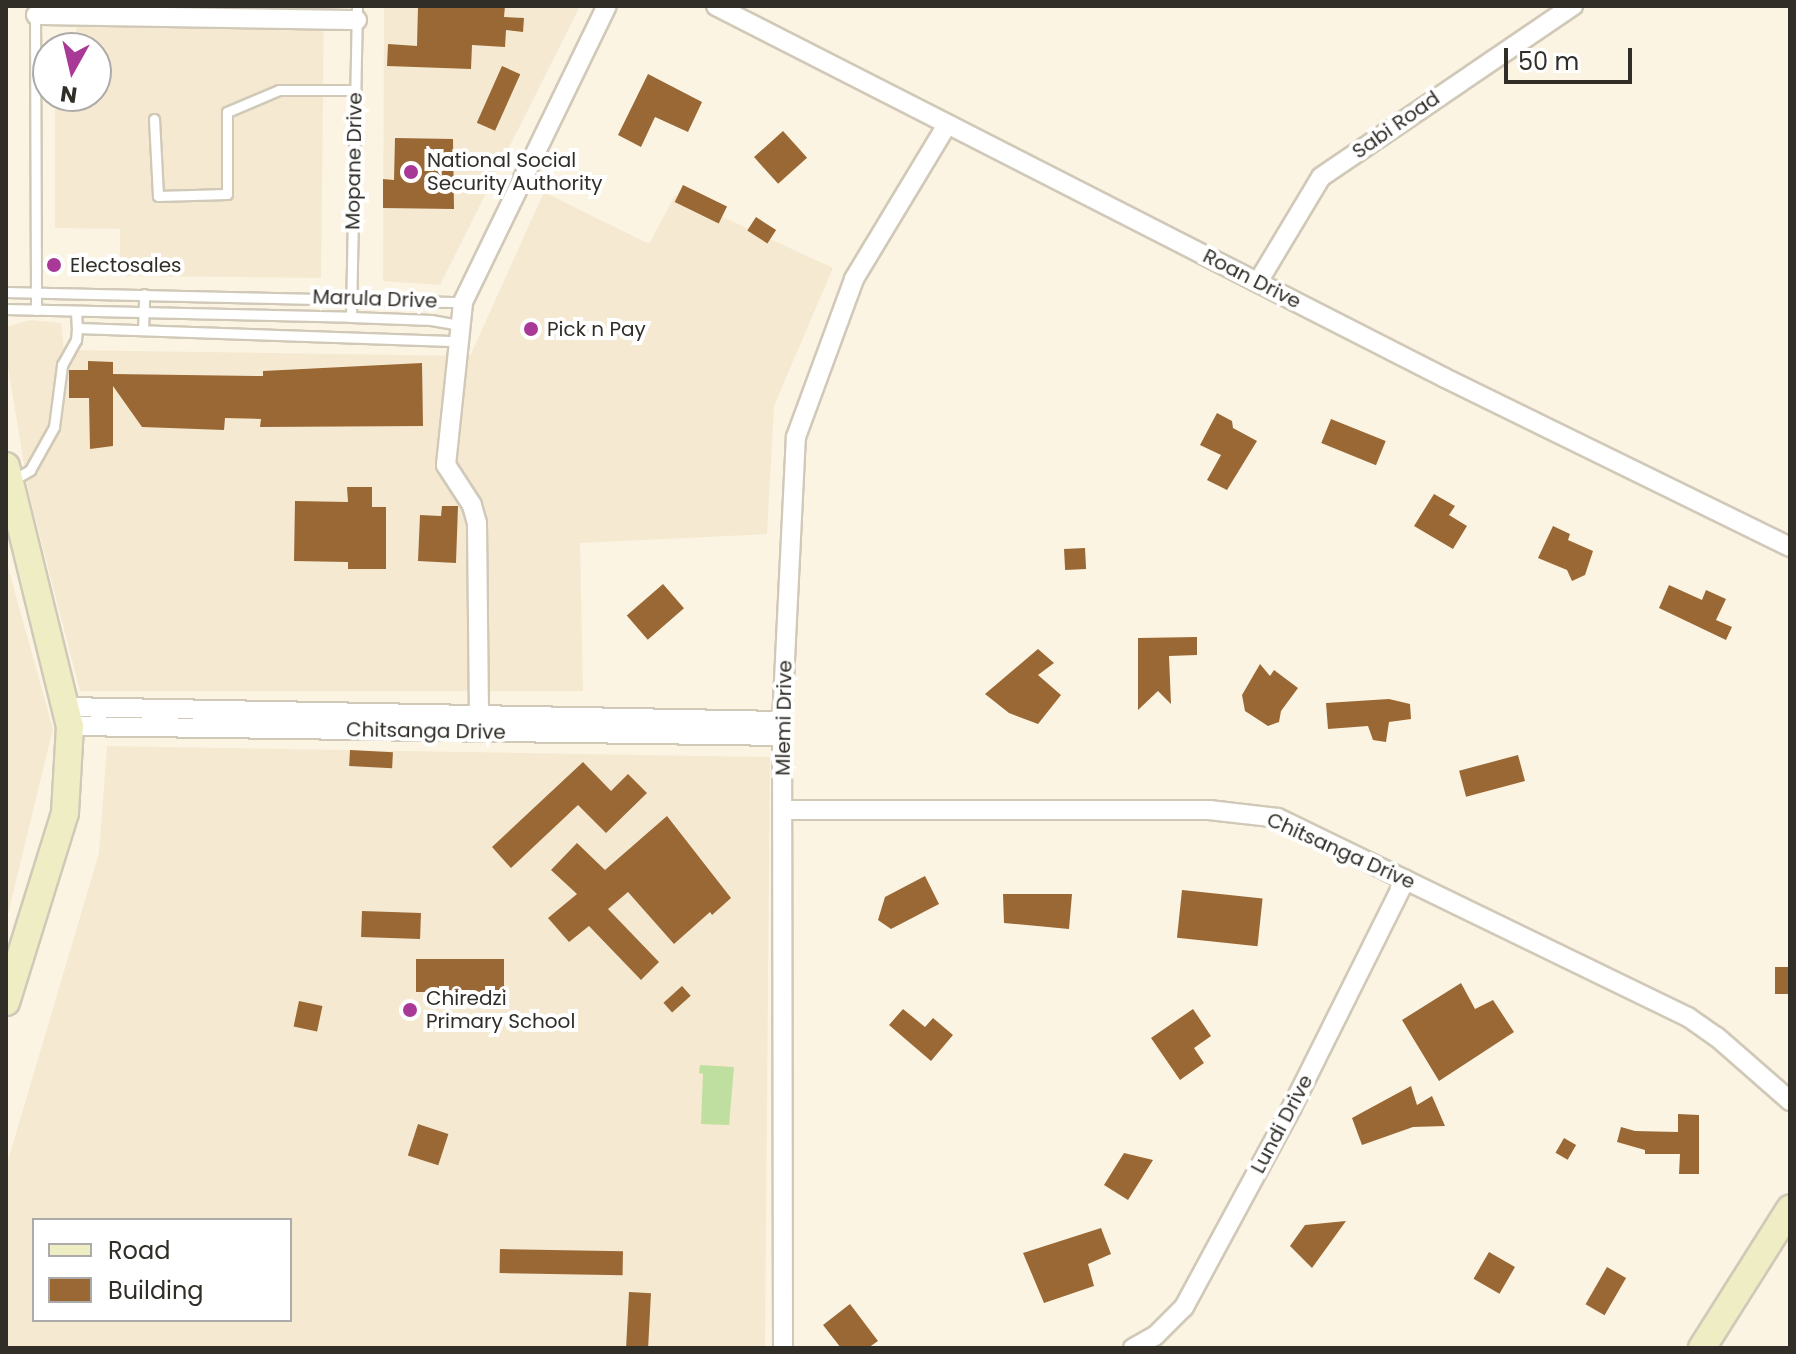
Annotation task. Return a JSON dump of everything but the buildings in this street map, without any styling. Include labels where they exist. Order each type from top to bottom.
[{"type":"street","name":"Marula Drive","points":[[463,302],[607,6]]},
{"type":"street","name":"Roan Drive","points":[[716,6],[1258,282],[1790,547]]},
{"type":"street","name":"Sabi Road","points":[[1258,282],[1321,177],[1573,6]]},
{"type":"street","points":[[36,10],[357,13]]},
{"type":"street","name":"Mlemi Drive","points":[[783,1348],[782,728],[796,437],[854,279],[947,125]]},
{"type":"street","points":[[463,302],[446,465],[472,505],[477,523],[479,715]]},
{"type":"street","points":[[6,1002],[10,972],[65,813],[68,716],[8,485]]},
{"type":"street","points":[[68,716],[479,715],[782,728]]},
{"type":"street","name":"Chitsanga Drive","points":[[68,716],[782,728]]},
{"type":"street","name":"Chitsanga Drive","points":[[784,810],[1246,812],[1278,818],[1688,1017],[1717,1037],[1790,1101]]},
{"type":"street","name":"Lundi Drive","points":[[1133,1348],[1155,1336],[1184,1307],[1292,1107],[1405,880]]},
{"type":"street","points":[[1702,1348],[1790,1209]]},
{"type":"lane","points":[[36,10],[36,310]]},
{"type":"lane","name":"Mopane Drive","points":[[351,317],[357,13]]},
{"type":"lane","points":[[154,119],[158,196],[227,194],[227,112],[279,90],[355,90]]},
{"type":"lane","name":"Marula Drive","points":[[6,292],[463,302]]},
{"type":"lane","points":[[143,330],[144,294]]},
{"type":"lane","name":"Marula Drive","points":[[6,309],[431,320],[459,333]]},
{"type":"lane","points":[[8,485],[30,470],[54,427],[62,365],[76,340],[76,311]]},
{"type":"lane","points":[[77,328],[459,333]]},
{"type":"shaded area","points":[[77,6],[324,6],[321,278],[120,276],[120,229],[55,228],[55,112],[112,112],[112,32],[76,32]]},
{"type":"shaded area","points":[[384,6],[580,6],[440,285],[383,281]]},
{"type":"shaded area","points":[[544,192],[649,244],[675,195],[833,268],[774,406],[767,534],[580,543],[583,691],[80,691],[29,494],[6,356],[6,327],[30,320],[61,323],[64,350],[470,356]]},
{"type":"shaded area","points":[[6,560],[53,729],[6,922]]},
{"type":"shaded area","name":"Chiredzi Primary School","points":[[107,746],[770,757],[765,1348],[6,1348],[6,1167],[99,853]]},
{"type":"shaded area","points":[[700,1065],[734,1067],[729,1125],[701,1124],[703,1074],[699,1073]]},
{"type":"place","name":"National Social Security Authority","points":[[411,172]]},
{"type":"place","name":"Electosales","points":[[54,265]]},
{"type":"place","name":"Pick n Pay","points":[[531,329]]},
{"type":"place","name":"Chiredzi Primary School","points":[[410,1010]]}]
